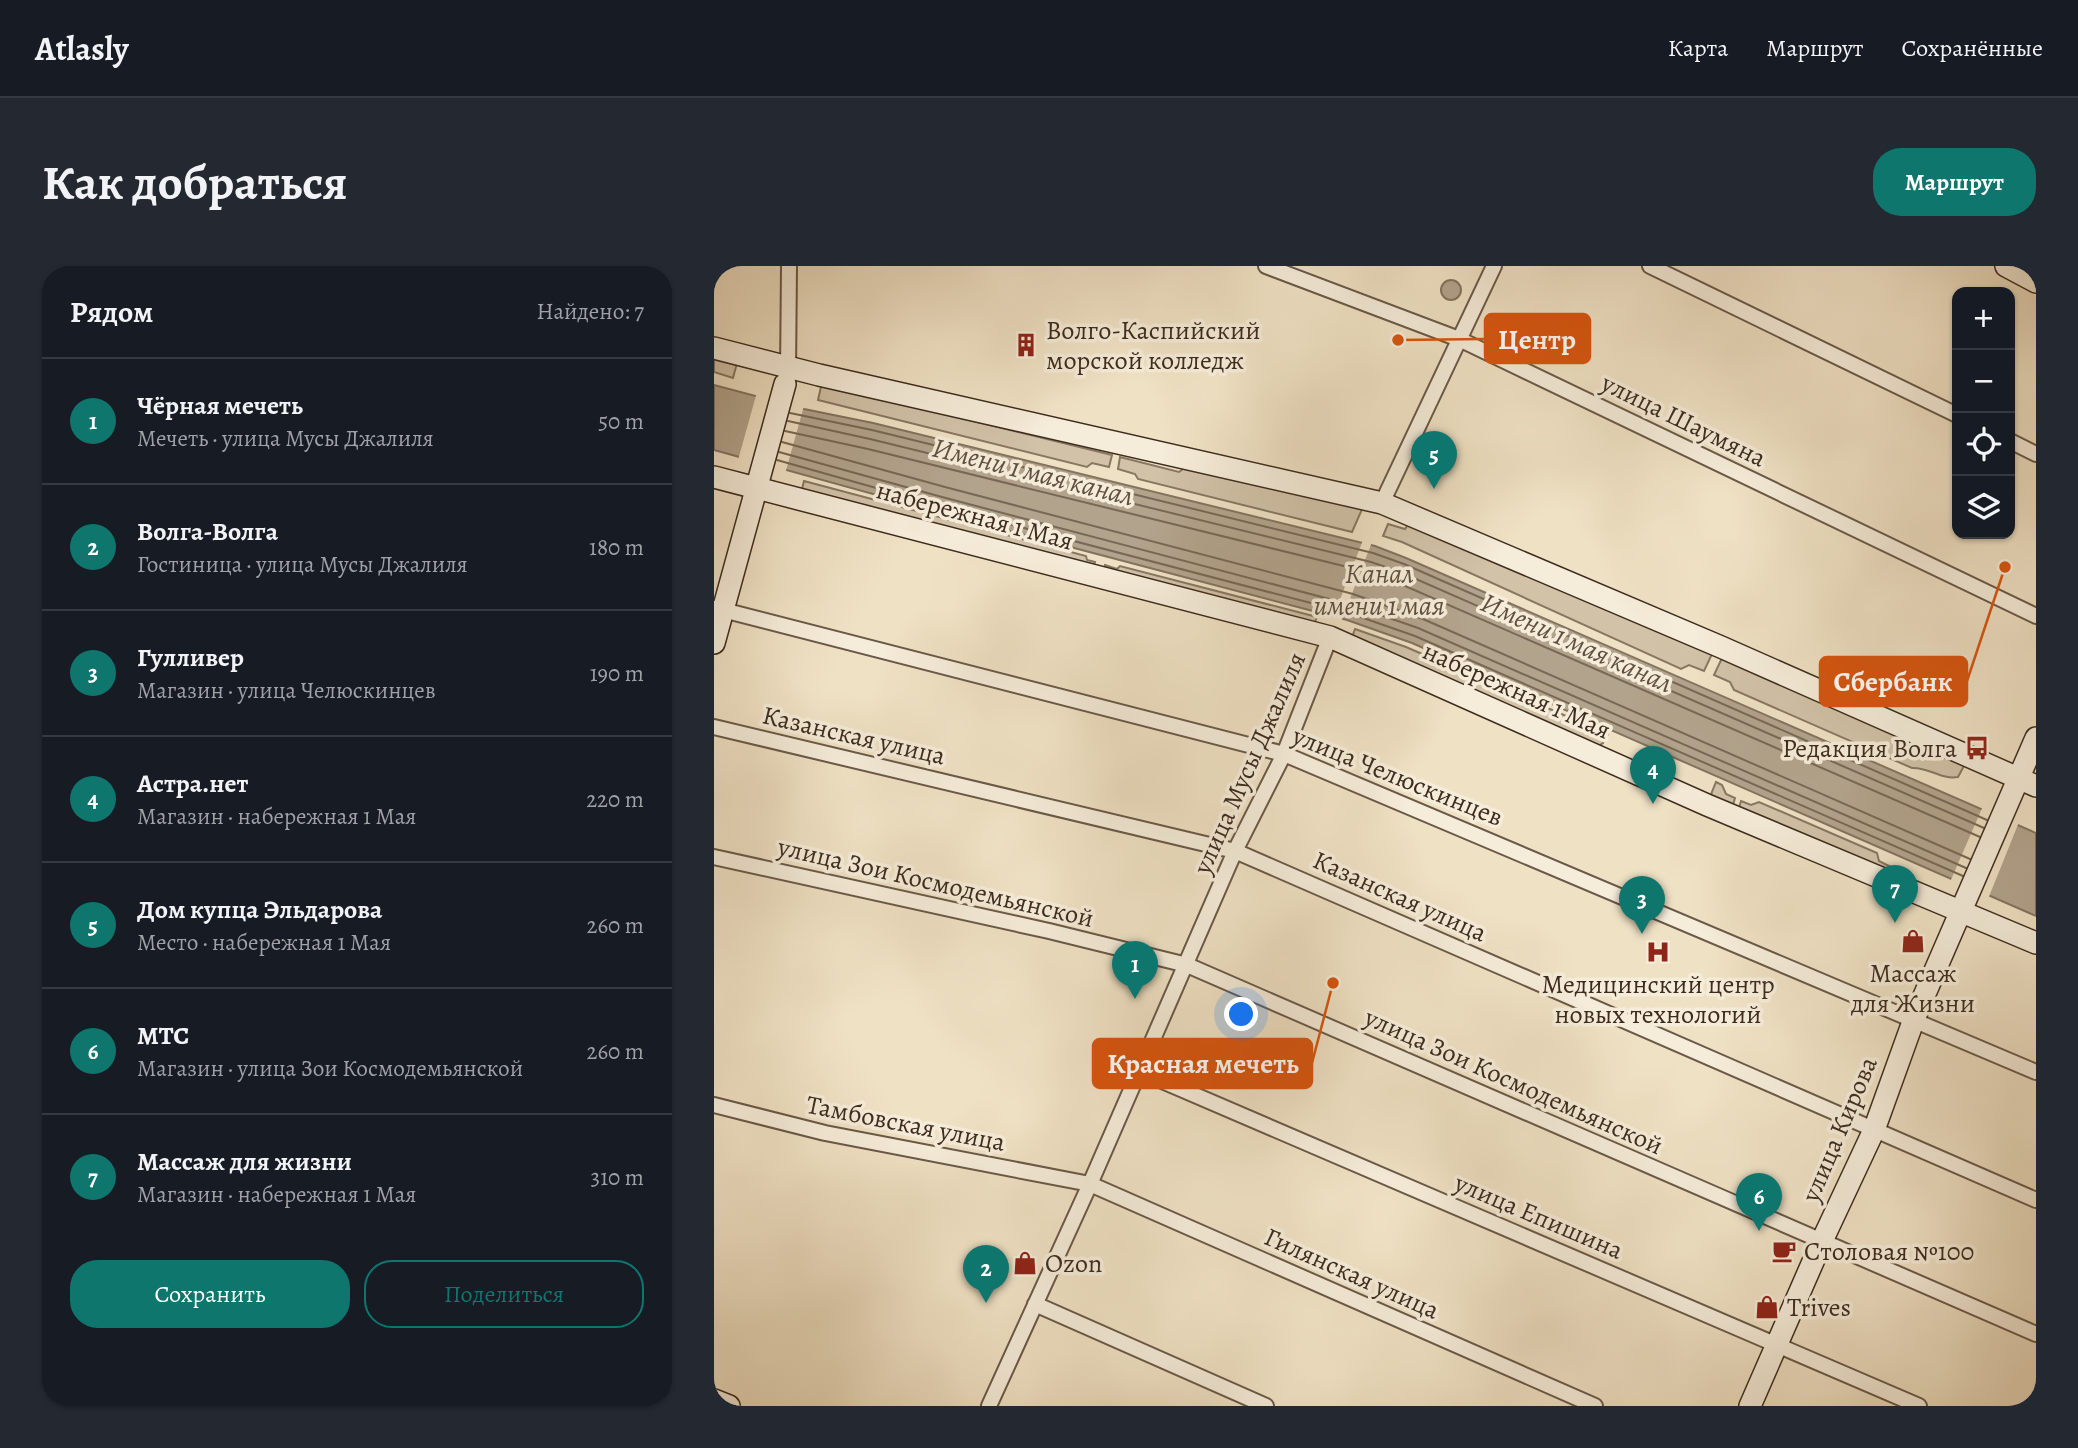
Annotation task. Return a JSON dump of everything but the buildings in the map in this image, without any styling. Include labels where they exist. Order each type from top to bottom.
[{"type":"main road","points":[[2006,266],[2036,282]]},
{"type":"main road","points":[[714,348],[787,376],[1382,503],[1721,647],[2027,782],[2036,738]]},
{"type":"main road","points":[[714,643],[718,609],[759,481],[787,376]]},
{"type":"main road","name":"набережная 1 Мая","points":[[714,477],[759,481],[1330,637],[1707,805],[1964,905],[2036,943]]},
{"type":"main road","name":"улица Кирова","points":[[1750,1406],[1874,1130],[1914,1019],[2007,806],[2027,782]]},
{"type":"main road","points":[[714,1399],[729,1406]]},
{"type":"street","points":[[787,376],[789,266]]},
{"type":"street","name":"улица Шаумяна","points":[[1266,266],[1460,340],[2036,616]]},
{"type":"street","points":[[1382,503],[1494,266]]},
{"type":"street","points":[[1650,266],[1953,413]]},
{"type":"street","points":[[2015,444],[2036,454]]},
{"type":"street","name":"улица Челюскинцев","points":[[718,609],[1284,754],[2036,1072]]},
{"type":"street","name":"улица Мусы Джалиля","points":[[989,1406],[1090,1184],[1235,851],[1284,754],[1330,637]]},
{"type":"street","name":"Казанская улица","points":[[714,727],[1235,851],[2036,1200]]},
{"type":"street","name":"улица Зои Космодемьянской","points":[[714,858],[1187,965],[2036,1334]]},
{"type":"street","name":"улица Епишина","points":[[1139,1071],[1919,1406]]},
{"type":"street","name":"Тамбовская улица","points":[[714,1105],[825,1133],[1090,1184]]},
{"type":"street","name":"Гилянская улица","points":[[1090,1184],[1595,1406]]},
{"type":"street","points":[[1035,1304],[1266,1406]]},
{"type":"shaded area","points":[[714,357],[737,363],[733,378],[714,372]]},
{"type":"shaded area","points":[[823,378],[924,409],[1112,455],[1109,467],[1092,463],[1087,467],[818,400]]},
{"type":"shaded area","points":[[1120,457],[1179,472],[1190,464],[1363,507],[1352,532],[1138,479],[1135,474],[1118,469]]},
{"type":"shaded area","points":[[804,481],[1086,556],[1087,560],[1095,562],[1093,569],[801,493]]},
{"type":"shaded area","points":[[1409,523],[1712,654],[1704,671],[1689,665],[1681,669],[1402,542],[1383,536],[1388,524],[1405,529]]},
{"type":"shaded area","points":[[1105,565],[1117,569],[1120,566],[1317,617],[1313,627],[1104,571]]},
{"type":"shaded area","points":[[1355,629],[1406,647],[1608,734],[1597,747],[1351,640]]},
{"type":"shaded area","points":[[1722,658],[1965,764],[1958,777],[1946,777],[1924,769],[1912,768],[1734,690],[1730,682],[1714,675]]},
{"type":"shaded area","points":[[1716,782],[1722,785],[1726,794],[1735,798],[1733,805],[1710,797]]},
{"type":"shaded area","points":[[1741,801],[1751,805],[1759,802],[1877,853],[1879,861],[1913,878],[1918,887],[1739,808]]},
{"type":"water","points":[[1451,280],[1458,283],[1461,290],[1458,297],[1451,300],[1444,297],[1441,290],[1444,283]]},
{"type":"water","name":"Канал имени 1 мая","points":[[714,385],[1375,546],[1406,558],[2036,833],[2036,916],[1412,643],[1347,620],[714,450]]},
{"type":"pier","points":[[757,392],[804,406],[785,474],[738,460]]},
{"type":"pier","points":[[1363,540],[1372,542],[1341,622],[1332,620]]},
{"type":"pier","points":[[1983,806],[2019,822],[1988,899],[1950,882]]},
{"type":"place","name":"Центр","points":[[1398,340]]},
{"type":"place","name":"Волго-Каспийский морской колледж","points":[[1026,345]]},
{"type":"place","name":"Дом купца Эльдарова","points":[[1434,489]]},
{"type":"place","name":"Сбербанк","points":[[2005,567]]},
{"type":"place","name":"Редакция Волга","points":[[1977,748]]},
{"type":"place","name":"Астра.нет","points":[[1653,804]]},
{"type":"place","name":"Массаж для жизни","points":[[1895,923]]},
{"type":"place","name":"Гулливер","points":[[1642,934]]},
{"type":"place","name":"Массаж для Жизни","points":[[1913,941]]},
{"type":"place","name":"Медицинский центр новых технологий","points":[[1658,952]]},
{"type":"place","name":"Красная мечеть","points":[[1333,983]]},
{"type":"place","name":"Чёрная мечеть","points":[[1135,999]]},
{"type":"place","name":"МТС","points":[[1759,1231]]},
{"type":"place","name":"Столовая №100","points":[[1784,1251]]},
{"type":"place","name":"Ozon","points":[[1025,1263]]},
{"type":"place","name":"Волга-Волга","points":[[986,1303]]},
{"type":"place","name":"Trives","points":[[1767,1307]]},
{"type":"water label","name":"Имени 1 мая канал","points":[[1033,471]]},
{"type":"water label","name":"Имени 1 мая канал","points":[[1577,642]]}]
